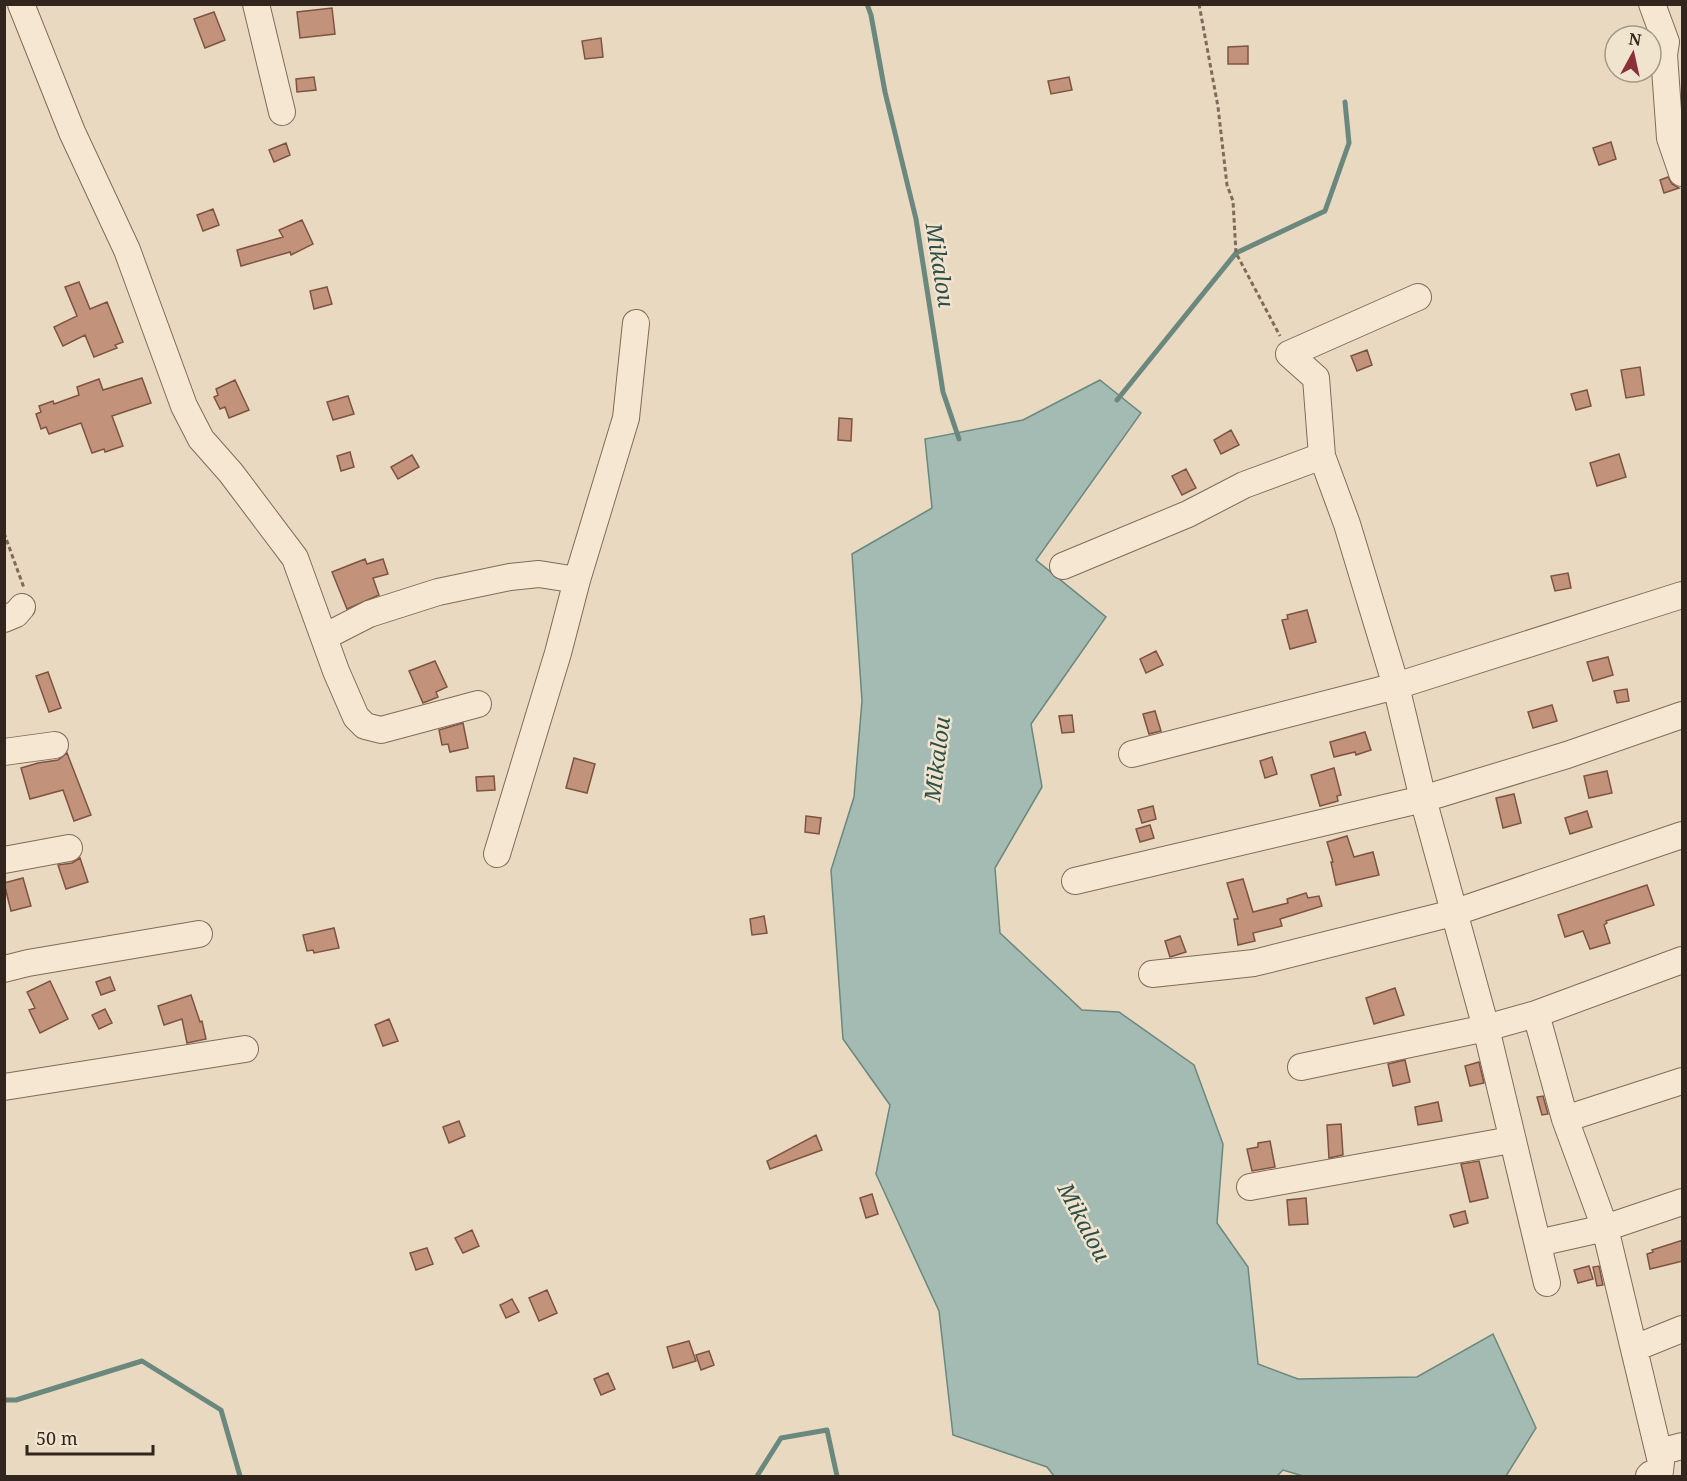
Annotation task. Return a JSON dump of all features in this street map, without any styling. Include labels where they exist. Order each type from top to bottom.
[{"type":"street","points":[[256,4],[282,112]]},
{"type":"street","points":[[1652,4],[1666,42],[1664,55],[1670,138],[1683,173]]},
{"type":"street","points":[[23,5],[72,132],[127,250],[184,406],[201,439],[231,472],[295,558],[356,717],[365,726],[381,730],[478,704]]},
{"type":"street","points":[[1418,297],[1289,354],[1316,378],[1322,456],[1347,524],[1396,686],[1423,799],[1486,1028],[1511,1140],[1539,1243],[1547,1282]]},
{"type":"street","points":[[497,854],[626,418],[636,322]]},
{"type":"street","points":[[1063,566],[1188,514],[1244,485],[1322,456]]},
{"type":"street","points":[[324,637],[369,614],[438,592],[510,577],[539,574],[577,580]]},
{"type":"street","points":[[1132,754],[1396,686],[1683,595]]},
{"type":"street","points":[[1075,881],[1423,799],[1567,755],[1683,716]]},
{"type":"street","points":[[4,752],[55,745]]},
{"type":"street","points":[[1152,974],[1254,963],[1453,913],[1683,835]]},
{"type":"street","points":[[4,860],[69,848]]},
{"type":"street","points":[[4,969],[199,934]]},
{"type":"street","points":[[1301,1067],[1486,1028],[1536,1014],[1683,960]]},
{"type":"street","points":[[1536,1014],[1565,1119],[1605,1228],[1635,1348],[1671,1449],[1660,1471],[1650,1476]]},
{"type":"street","points":[[4,1087],[246,1049]]},
{"type":"street","points":[[1565,1119],[1683,1081]]},
{"type":"street","points":[[1250,1187],[1511,1140]]},
{"type":"street","points":[[1539,1243],[1605,1228],[1683,1202]]},
{"type":"street","points":[[1635,1348],[1683,1329]]},
{"type":"path","points":[[1199,4],[1218,107],[1227,185],[1233,201],[1236,253],[1289,354]]},
{"type":"path","points":[[4,533],[24,586],[25,597],[13,613]]},
{"type":"water","points":[[1100,380],[1141,413],[1036,560],[1106,617],[1031,724],[1042,787],[995,868],[1000,933],[1082,1010],[1119,1012],[1194,1065],[1223,1144],[1217,1223],[1248,1267],[1258,1364],[1298,1379],[1417,1377],[1493,1334],[1536,1428],[1506,1476],[1303,1476],[1283,1470],[1277,1476],[1054,1476],[1047,1467],[953,1435],[939,1311],[876,1174],[890,1105],[843,1039],[831,870],[854,797],[862,701],[852,554],[932,508],[925,439],[1023,420]]},
{"type":"building","points":[[332,8],[335,34],[300,38],[297,12]]},
{"type":"building","points":[[214,12],[225,40],[205,48],[194,19]]},
{"type":"building","points":[[601,38],[603,57],[585,59],[582,41]]},
{"type":"building","points":[[1248,46],[1248,64],[1228,64],[1228,47]]},
{"type":"building","points":[[314,77],[316,90],[297,92],[296,79]]},
{"type":"building","points":[[1069,77],[1072,90],[1051,94],[1048,81]]},
{"type":"building","points":[[1611,142],[1616,159],[1599,165],[1593,148]]},
{"type":"building","points":[[286,143],[290,155],[274,162],[269,150]]},
{"type":"building","points":[[1668,177],[1672,184],[1679,188],[1664,193],[1660,180]]},
{"type":"building","points":[[213,209],[219,225],[203,231],[197,215]]},
{"type":"building","points":[[302,220],[313,244],[291,255],[290,252],[241,266],[237,250],[283,237],[279,230]]},
{"type":"building","points":[[79,282],[90,309],[107,302],[123,342],[115,345],[117,348],[94,357],[85,335],[63,346],[54,327],[77,316],[65,287]]},
{"type":"building","points":[[327,287],[332,304],[314,309],[310,291]]},
{"type":"building","points":[[1367,350],[1372,365],[1357,371],[1351,356]]},
{"type":"building","points":[[1640,367],[1644,395],[1626,398],[1621,370]]},
{"type":"building","points":[[142,378],[151,403],[112,416],[123,446],[105,452],[104,449],[92,453],[81,423],[49,434],[46,427],[41,429],[36,414],[41,412],[39,406],[53,401],[54,404],[79,395],[77,387],[99,379],[103,390]]},
{"type":"building","points":[[235,380],[249,410],[229,418],[225,407],[220,409],[214,397],[218,395],[216,389]]},
{"type":"building","points":[[1587,390],[1591,406],[1576,410],[1571,394]]},
{"type":"building","points":[[348,396],[354,414],[333,420],[327,402]]},
{"type":"building","points":[[839,418],[852,419],[851,441],[838,440]]},
{"type":"building","points":[[1231,430],[1239,445],[1221,454],[1214,440]]},
{"type":"building","points":[[350,452],[354,467],[341,471],[337,456]]},
{"type":"building","points":[[1619,454],[1626,477],[1597,486],[1590,463]]},
{"type":"building","points":[[412,455],[419,467],[398,479],[391,467]]},
{"type":"building","points":[[1186,469],[1196,488],[1182,495],[1172,476]]},
{"type":"building","points":[[365,559],[367,564],[383,559],[388,574],[373,578],[379,595],[347,609],[332,572]]},
{"type":"building","points":[[1568,573],[1571,588],[1555,591],[1551,576]]},
{"type":"building","points":[[1307,610],[1316,642],[1290,649],[1282,620],[1288,619],[1287,615]]},
{"type":"building","points":[[1156,651],[1163,665],[1146,673],[1140,659]]},
{"type":"building","points":[[1608,657],[1613,675],[1593,681],[1587,662]]},
{"type":"building","points":[[435,661],[447,687],[436,692],[438,697],[423,703],[409,671]]},
{"type":"building","points":[[48,672],[61,708],[49,712],[36,676]]},
{"type":"building","points":[[1627,689],[1629,701],[1617,703],[1614,691]]},
{"type":"building","points":[[1552,705],[1557,721],[1533,728],[1528,712]]},
{"type":"building","points":[[1155,711],[1161,731],[1149,734],[1143,714]]},
{"type":"building","points":[[1072,715],[1074,732],[1062,733],[1059,716]]},
{"type":"building","points":[[463,723],[468,748],[450,752],[448,744],[442,745],[439,730]]},
{"type":"building","points":[[1365,732],[1371,750],[1356,755],[1355,752],[1334,757],[1330,742]]},
{"type":"building","points":[[67,753],[91,815],[74,821],[63,790],[30,799],[21,768],[58,760]]},
{"type":"building","points":[[1272,757],[1277,774],[1265,778],[1260,761]]},
{"type":"building","points":[[574,758],[595,764],[587,793],[566,788]]},
{"type":"building","points":[[1334,768],[1341,795],[1337,796],[1338,801],[1320,806],[1311,775]]},
{"type":"building","points":[[1607,771],[1612,793],[1589,798],[1584,776]]},
{"type":"building","points":[[494,776],[495,790],[477,791],[476,777]]},
{"type":"building","points":[[1514,794],[1521,823],[1503,828],[1496,798]]},
{"type":"building","points":[[1153,806],[1156,819],[1142,823],[1138,810]]},
{"type":"building","points":[[1587,811],[1592,827],[1570,834],[1565,818]]},
{"type":"building","points":[[806,816],[821,818],[819,834],[805,832]]},
{"type":"building","points":[[1150,825],[1154,838],[1140,842],[1136,829]]},
{"type":"building","points":[[1347,836],[1354,857],[1373,852],[1379,875],[1336,885],[1327,842]]},
{"type":"building","points":[[80,858],[88,882],[66,889],[58,865],[72,863]]},
{"type":"building","points":[[23,878],[31,906],[11,911],[4,883]]},
{"type":"building","points":[[1243,879],[1253,912],[1288,903],[1287,899],[1306,893],[1308,898],[1319,896],[1322,906],[1280,919],[1282,926],[1253,933],[1255,941],[1238,945],[1234,919],[1238,919],[1227,883]]},
{"type":"building","points":[[1647,885],[1654,905],[1606,921],[1604,925],[1610,943],[1590,949],[1583,931],[1565,937],[1558,915]]},
{"type":"building","points":[[764,916],[767,933],[752,935],[750,919]]},
{"type":"building","points":[[334,928],[339,948],[314,953],[313,950],[307,951],[303,935]]},
{"type":"building","points":[[1180,936],[1186,952],[1170,957],[1165,941]]},
{"type":"building","points":[[110,977],[115,990],[101,995],[96,982]]},
{"type":"building","points":[[50,981],[68,1019],[40,1033],[29,1010],[35,1008],[27,992]]},
{"type":"building","points":[[1395,988],[1404,1015],[1374,1024],[1366,998]]},
{"type":"building","points":[[191,995],[200,1022],[202,1021],[206,1039],[187,1043],[182,1019],[164,1025],[158,1006]]},
{"type":"building","points":[[105,1009],[112,1023],[99,1029],[92,1015]]},
{"type":"building","points":[[389,1019],[398,1041],[383,1046],[375,1025]]},
{"type":"building","points":[[1405,1060],[1410,1082],[1393,1086],[1388,1064]]},
{"type":"building","points":[[1479,1062],[1484,1083],[1470,1086],[1465,1066]]},
{"type":"building","points":[[1543,1096],[1548,1114],[1542,1115],[1537,1097]]},
{"type":"building","points":[[1438,1102],[1442,1121],[1418,1125],[1415,1107]]},
{"type":"building","points":[[459,1121],[465,1136],[449,1143],[443,1127]]},
{"type":"building","points":[[1341,1124],[1343,1155],[1329,1158],[1327,1125]]},
{"type":"building","points":[[816,1135],[822,1150],[770,1169],[767,1161]]},
{"type":"building","points":[[1270,1141],[1275,1167],[1252,1171],[1247,1149],[1258,1147],[1258,1143]]},
{"type":"building","points":[[1479,1161],[1488,1198],[1470,1202],[1461,1164]]},
{"type":"building","points":[[872,1194],[878,1214],[866,1218],[860,1198]]},
{"type":"building","points":[[1306,1198],[1308,1224],[1289,1225],[1287,1200]]},
{"type":"building","points":[[1465,1211],[1468,1223],[1454,1227],[1450,1215]]},
{"type":"building","points":[[472,1230],[479,1246],[463,1253],[455,1238]]},
{"type":"building","points":[[1683,1240],[1683,1261],[1650,1269],[1647,1254],[1653,1252],[1652,1250]]},
{"type":"building","points":[[427,1248],[433,1264],[416,1270],[410,1253]]},
{"type":"building","points":[[1589,1266],[1593,1279],[1578,1283],[1574,1270]]},
{"type":"building","points":[[1599,1266],[1603,1285],[1597,1286],[1593,1267]]},
{"type":"building","points":[[547,1290],[557,1313],[539,1321],[529,1298]]},
{"type":"building","points":[[512,1299],[519,1312],[506,1318],[500,1305]]},
{"type":"building","points":[[689,1341],[696,1361],[673,1368],[667,1347]]},
{"type":"building","points":[[709,1351],[714,1365],[701,1370],[696,1355]]},
{"type":"building","points":[[608,1373],[615,1389],[601,1395],[594,1379]]},
{"type":"waterway","name":"Mikalou","points":[[867,4],[885,92],[916,219],[943,392],[959,439]]},
{"type":"waterway","points":[[1117,400],[1236,253],[1325,211],[1349,143],[1345,102]]},
{"type":"waterway","points":[[4,1400],[16,1400],[142,1361],[221,1410],[240,1476]]},
{"type":"waterway","points":[[757,1476],[781,1438],[827,1430],[837,1476]]}]
